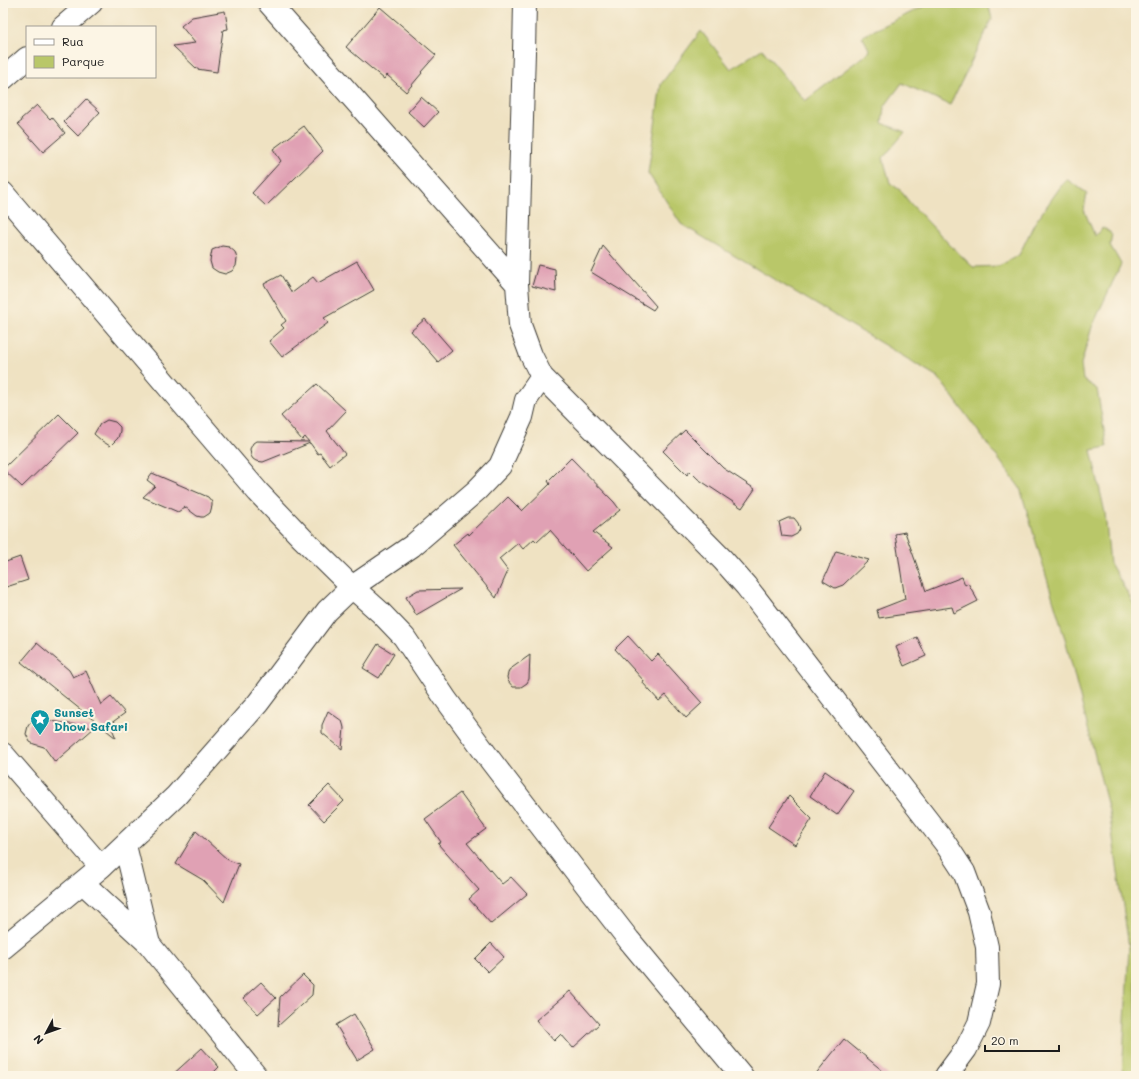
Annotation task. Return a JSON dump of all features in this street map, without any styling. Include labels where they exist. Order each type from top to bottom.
[{"type":"street","points":[[64,26],[91,3]]},
{"type":"street","points":[[269,3],[517,284]]},
{"type":"street","points":[[525,3],[517,284],[520,326],[531,355],[542,378],[723,560],[746,586],[945,843],[964,872],[979,912],[986,940],[988,984],[979,1023],[966,1049],[946,1076]]},
{"type":"street","points":[[3,79],[26,59]]},
{"type":"street","points":[[3,192],[258,492],[302,538],[380,612],[404,637],[445,698],[491,761],[587,886],[629,940],[742,1076]]},
{"type":"street","points":[[3,948],[83,883],[176,796],[258,703],[327,611],[352,586],[412,546],[477,490],[500,466],[522,417],[526,400],[542,378]]},
{"type":"street","points":[[3,754],[101,867]]},
{"type":"street","points":[[125,845],[149,944]]},
{"type":"street","points":[[83,883],[149,944],[256,1076]]},
{"type":"green space","points":[[931,3],[988,3],[992,19],[950,105],[902,83],[884,107],[882,123],[905,132],[883,158],[890,183],[900,190],[910,203],[973,267],[999,266],[1019,255],[1034,224],[1066,179],[1087,193],[1084,210],[1095,236],[1103,227],[1112,234],[1110,245],[1121,264],[1092,327],[1081,364],[1083,380],[1097,389],[1107,447],[1091,450],[1105,513],[1110,563],[1136,608],[1136,1076],[1122,1076],[1129,947],[1109,811],[1067,646],[1020,488],[938,377],[681,224],[648,173],[661,84],[701,31],[731,69],[762,49],[805,101],[870,51],[862,36]]},
{"type":"building","points":[[380,7],[436,55],[406,92],[387,75],[384,79],[346,47]]},
{"type":"building","points":[[225,11],[228,29],[223,30],[217,72],[197,69],[173,46],[195,43],[181,26],[192,17]]},
{"type":"building","points":[[421,97],[438,112],[424,127],[408,112]]},
{"type":"building","points":[[86,99],[100,112],[78,136],[64,122]]},
{"type":"building","points":[[37,105],[50,119],[52,117],[65,133],[43,152],[18,124],[22,121],[21,119]]},
{"type":"building","points":[[304,126],[323,151],[266,206],[252,193],[281,161],[273,149]]},
{"type":"building","points":[[222,246],[229,247],[235,252],[237,259],[236,266],[232,271],[225,274],[212,268],[210,261],[212,250]]},
{"type":"building","points":[[603,246],[656,306],[653,310],[591,272]]},
{"type":"building","points":[[357,261],[374,290],[324,318],[328,323],[282,357],[269,341],[284,328],[281,325],[286,321],[264,284],[281,275],[292,293],[313,277],[318,283]]},
{"type":"building","points":[[538,265],[555,269],[556,292],[532,286]]},
{"type":"building","points":[[425,319],[452,350],[438,362],[411,331]]},
{"type":"building","points":[[317,384],[346,411],[327,431],[345,454],[330,466],[310,443],[263,462],[253,459],[250,449],[256,441],[309,442],[305,437],[302,440],[281,416]]},
{"type":"building","points":[[59,414],[78,433],[22,487],[3,469]]},
{"type":"building","points":[[107,420],[115,422],[120,427],[118,438],[110,446],[94,434],[100,424]]},
{"type":"building","points":[[685,430],[723,468],[755,489],[742,508],[698,479],[690,471],[687,475],[663,451]]},
{"type":"building","points":[[571,458],[620,510],[593,532],[613,547],[586,571],[550,530],[537,542],[534,539],[523,549],[518,543],[499,559],[508,571],[496,598],[453,545],[468,533],[469,535],[508,497],[522,511],[550,484],[548,481]]},
{"type":"building","points":[[152,473],[208,497],[212,502],[210,513],[204,517],[201,517],[197,516],[185,507],[178,512],[143,497],[155,486],[147,480]]},
{"type":"building","points":[[788,518],[794,518],[800,529],[797,534],[791,537],[782,536],[779,522]]},
{"type":"building","points":[[905,532],[926,591],[962,577],[965,585],[968,583],[978,601],[954,613],[952,607],[879,618],[877,610],[905,599],[895,534]]},
{"type":"building","points":[[836,551],[869,560],[843,585],[835,588],[823,581]]},
{"type":"building","points":[[20,557],[28,580],[3,588],[3,563]]},
{"type":"building","points":[[461,589],[416,615],[406,597],[418,590]]},
{"type":"building","points":[[628,636],[651,661],[658,654],[702,703],[686,718],[666,695],[659,701],[643,683],[644,681],[615,649]]},
{"type":"building","points":[[917,637],[926,656],[904,666],[896,647]]},
{"type":"building","points":[[37,643],[69,670],[73,677],[86,671],[101,705],[111,697],[125,713],[110,724],[116,738],[21,662]]},
{"type":"building","points":[[378,644],[394,654],[379,678],[363,668]]},
{"type":"building","points":[[530,655],[529,679],[527,683],[521,687],[513,687],[508,681],[507,677],[509,670]]},
{"type":"building","points":[[328,711],[342,721],[344,728],[342,749],[322,733],[322,725]]},
{"type":"building","points":[[39,719],[94,728],[55,762],[44,747],[30,742],[26,734],[28,726],[31,722]]},
{"type":"building","points":[[825,771],[854,791],[837,815],[810,796]]},
{"type":"building","points":[[329,785],[344,801],[324,821],[309,805]]},
{"type":"building","points":[[460,793],[486,829],[467,843],[502,884],[511,877],[527,894],[491,924],[469,899],[479,890],[438,844],[441,842],[425,819]]},
{"type":"building","points":[[789,796],[812,819],[795,845],[768,827]]},
{"type":"building","points":[[196,831],[228,860],[239,864],[224,902],[203,880],[176,864]]},
{"type":"building","points":[[491,943],[504,957],[488,972],[475,959]]},
{"type":"building","points":[[303,975],[313,985],[312,995],[278,1026],[280,997]]},
{"type":"building","points":[[261,982],[276,998],[258,1014],[243,998]]},
{"type":"building","points":[[570,991],[599,1024],[573,1048],[561,1034],[554,1041],[536,1020]]},
{"type":"building","points":[[354,1014],[375,1049],[357,1060],[336,1025]]},
{"type":"building","points":[[844,1039],[889,1076],[814,1076]]},
{"type":"building","points":[[202,1048],[219,1067],[210,1076],[171,1076]]},
{"type":"place","name":"Sunset Dhow Safari","points":[[40,736]]}]
